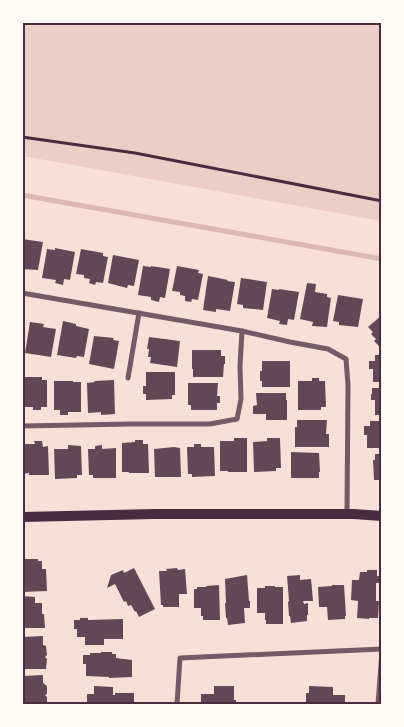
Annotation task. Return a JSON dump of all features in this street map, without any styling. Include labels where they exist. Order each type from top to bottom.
[{"type":"main road","points":[[22,517],[155,514],[347,514],[382,516]]},
{"type":"street","points":[[22,293],[242,331],[328,349],[346,358],[348,385],[347,514]]},
{"type":"street","points":[[128,378],[138,313]]},
{"type":"street","points":[[22,426],[210,424],[237,419],[241,399],[242,331]]},
{"type":"street","points":[[177,704],[180,658],[382,650],[378,704]]},
{"type":"path","points":[[22,137],[135,153],[382,200]]},
{"type":"shaded area","points":[[22,23],[381,23],[381,221],[23,156]]},
{"type":"building","points":[[22,239],[43,242],[38,270],[22,269]]},
{"type":"building","points":[[55,248],[75,252],[70,280],[64,279],[63,285],[55,283],[56,280],[42,278],[47,249],[55,250]]},
{"type":"building","points":[[81,249],[103,253],[103,256],[108,257],[103,283],[96,282],[95,285],[89,283],[90,279],[84,278],[84,275],[76,274]]},
{"type":"building","points":[[113,255],[139,260],[134,286],[128,285],[127,288],[108,283]]},
{"type":"building","points":[[143,266],[170,269],[165,298],[160,297],[159,302],[151,300],[151,297],[138,295]]},
{"type":"building","points":[[177,266],[199,270],[198,273],[203,274],[198,300],[185,301],[185,296],[180,295],[180,292],[172,291]]},
{"type":"building","points":[[208,276],[235,282],[230,311],[216,309],[216,312],[203,310]]},
{"type":"building","points":[[241,278],[267,282],[263,310],[243,308],[243,305],[237,304]]},
{"type":"building","points":[[307,283],[316,284],[315,292],[327,294],[327,297],[331,298],[327,327],[312,326],[313,322],[300,319]]},
{"type":"building","points":[[272,289],[299,292],[294,320],[288,319],[287,325],[279,324],[280,321],[267,318]]},
{"type":"building","points":[[338,295],[363,299],[358,327],[339,325],[339,322],[333,321]]},
{"type":"building","points":[[382,315],[382,349],[374,341],[376,339],[371,334],[373,332],[368,327]]},
{"type":"building","points":[[63,321],[89,329],[84,357],[77,356],[76,358],[57,355]]},
{"type":"building","points":[[30,322],[44,324],[43,327],[56,329],[51,357],[25,353]]},
{"type":"building","points":[[94,336],[114,338],[113,340],[119,341],[114,369],[89,364]]},
{"type":"building","points":[[149,337],[180,341],[177,367],[150,363],[151,357],[148,357],[149,349],[147,349]]},
{"type":"building","points":[[192,350],[221,350],[221,356],[225,356],[223,377],[193,377]]},
{"type":"building","points":[[375,355],[382,355],[382,382],[373,382],[373,369],[369,369],[369,361],[375,361]]},
{"type":"building","points":[[262,361],[290,361],[290,387],[262,387],[260,371],[262,371]]},
{"type":"building","points":[[146,372],[175,372],[175,395],[172,395],[172,399],[146,400],[146,394],[143,394],[143,386],[146,386]]},
{"type":"building","points":[[22,377],[42,377],[42,380],[47,380],[47,407],[41,407],[41,410],[33,410],[33,407],[22,407]]},
{"type":"building","points":[[312,378],[319,378],[319,381],[325,381],[326,407],[321,407],[321,410],[298,410],[298,381],[312,381]]},
{"type":"building","points":[[114,380],[115,414],[101,415],[101,412],[88,413],[87,383]]},
{"type":"building","points":[[54,381],[81,382],[81,412],[68,412],[68,415],[60,415],[60,410],[54,410]]},
{"type":"building","points":[[188,383],[218,383],[217,396],[220,396],[220,403],[217,403],[217,410],[191,410],[191,405],[188,405]]},
{"type":"building","points":[[372,388],[382,388],[382,415],[375,415],[375,400],[371,400]]},
{"type":"building","points":[[256,393],[286,393],[287,420],[266,420],[266,414],[253,414],[253,406],[257,405]]},
{"type":"building","points":[[297,420],[327,420],[326,434],[329,434],[329,447],[295,447]]},
{"type":"building","points":[[370,421],[382,421],[382,448],[367,448],[367,435],[364,435],[364,426],[370,426]]},
{"type":"building","points":[[234,438],[247,438],[247,472],[220,471],[220,441],[234,441]]},
{"type":"building","points":[[267,438],[280,438],[281,468],[276,468],[276,471],[254,472],[253,442],[267,441]]},
{"type":"building","points":[[135,440],[143,440],[143,444],[148,444],[149,473],[122,472],[122,443],[135,442]]},
{"type":"building","points":[[34,441],[42,441],[43,447],[48,446],[49,475],[22,474],[22,444],[35,444]]},
{"type":"building","points":[[194,444],[201,444],[201,447],[214,447],[215,476],[192,477],[192,474],[188,474],[187,447],[194,447]]},
{"type":"building","points":[[68,445],[81,446],[82,475],[77,475],[77,478],[55,479],[54,449],[68,449]]},
{"type":"building","points":[[102,445],[102,449],[116,448],[116,478],[93,478],[93,475],[89,475],[88,449],[95,449],[95,446]]},
{"type":"building","points":[[180,448],[181,477],[155,477],[154,449]]},
{"type":"building","points":[[291,452],[319,453],[319,478],[291,478]]},
{"type":"building","points":[[375,454],[382,454],[382,480],[374,480],[373,460],[375,460]]},
{"type":"building","points":[[22,559],[38,559],[38,561],[42,561],[42,569],[46,569],[47,591],[22,592]]},
{"type":"building","points":[[134,568],[155,609],[139,617],[131,605],[128,606],[126,601],[124,602],[115,584],[107,588],[111,575],[123,570],[124,573]]},
{"type":"building","points":[[177,568],[178,570],[185,569],[187,594],[179,594],[179,607],[163,607],[161,605],[159,571]]},
{"type":"building","points":[[367,570],[377,570],[377,576],[379,576],[379,583],[376,583],[376,601],[379,601],[378,618],[357,618],[358,601],[351,600],[352,580],[359,580],[360,572],[367,572]]},
{"type":"building","points":[[247,575],[250,608],[244,608],[245,623],[228,625],[225,603],[225,579]]},
{"type":"building","points":[[300,575],[300,580],[311,579],[313,601],[303,601],[304,604],[308,603],[307,621],[291,623],[287,576]]},
{"type":"building","points":[[219,585],[220,620],[203,620],[201,608],[194,608],[194,589],[197,589],[197,587]]},
{"type":"building","points":[[344,585],[345,619],[328,620],[327,607],[319,607],[318,587]]},
{"type":"building","points":[[265,586],[283,587],[283,624],[266,624],[265,613],[257,613],[257,588],[265,588]]},
{"type":"building","points":[[22,596],[35,597],[35,603],[42,603],[45,628],[22,628]]},
{"type":"building","points":[[80,618],[88,618],[88,620],[123,619],[123,639],[104,639],[104,645],[85,645],[85,637],[77,637],[77,629],[74,629],[74,620],[80,620]]},
{"type":"building","points":[[43,636],[43,645],[46,646],[47,655],[45,657],[47,659],[46,669],[22,669],[22,637]]},
{"type":"building","points":[[112,652],[112,654],[116,654],[116,658],[132,660],[132,677],[86,676],[86,664],[83,664],[83,655]]},
{"type":"building","points":[[43,675],[43,683],[47,686],[47,694],[45,695],[47,697],[47,704],[22,704],[22,676]]},
{"type":"building","points":[[94,686],[113,687],[113,695],[115,693],[134,693],[134,704],[87,704],[87,694],[94,694]]},
{"type":"building","points":[[214,686],[234,686],[234,700],[236,700],[236,704],[201,704],[201,694],[214,694]]},
{"type":"building","points":[[309,686],[333,687],[333,695],[345,695],[345,704],[306,704],[306,693],[309,693]]},
{"type":"waterway","points":[[22,195],[382,259]]}]
